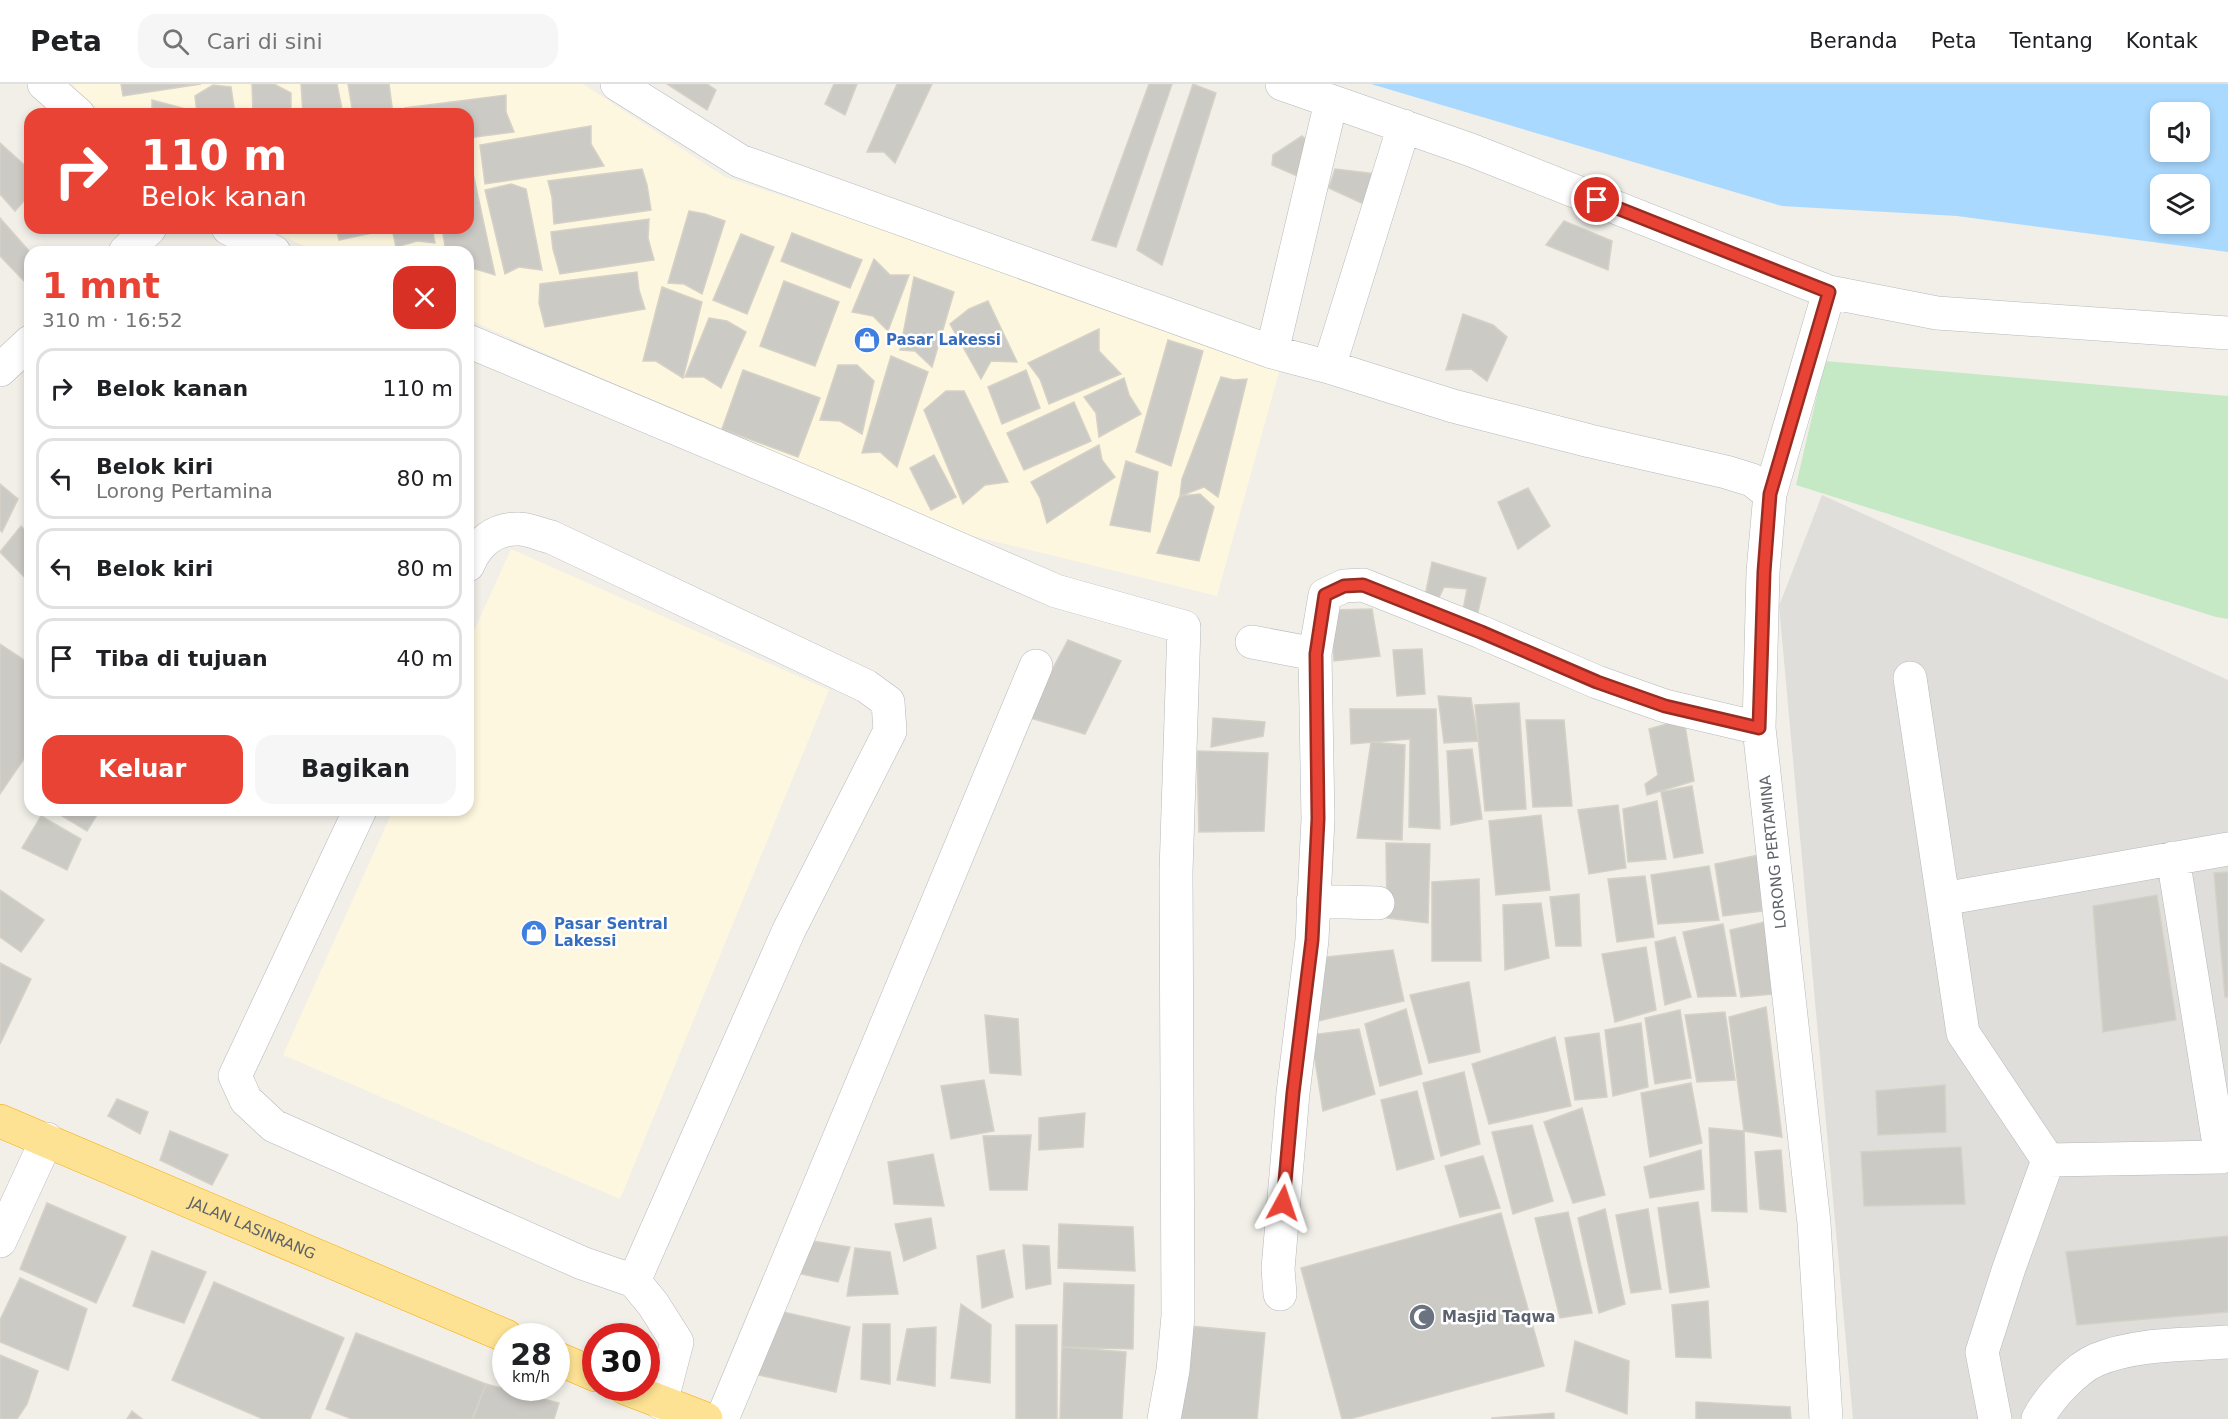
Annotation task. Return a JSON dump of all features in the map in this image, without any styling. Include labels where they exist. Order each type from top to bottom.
[{"type":"highway","name":"JALAN LASINRANG","points":[[0,1120],[492,1330]]},
{"type":"highway","points":[[656,1401],[706,1419]]},
{"type":"street","points":[[44,84],[71,108]]},
{"type":"street","points":[[617,84],[740,161],[1272,352],[1453,406],[1725,472],[1752,480],[1770,494]]},
{"type":"street","points":[[1282,84],[1404,126],[1681,232],[1829,292],[1937,313],[2217,332]]},
{"type":"street","points":[[1272,352],[1330,102]]},
{"type":"street","points":[[1329,368],[1404,126]]},
{"type":"street","points":[[131,246],[144,234]]},
{"type":"street","points":[[240,234],[262,246]]},
{"type":"street","name":"LORONG PERTAMINA","points":[[1826,1419],[1814,1223],[1759,728],[1764,572],[1770,494],[1829,292]]},
{"type":"street","points":[[474,344],[850,501],[1056,591],[1184,627],[1176,872],[1178,1316],[1173,1370],[1164,1419]]},
{"type":"street","points":[[0,370],[24,348]]},
{"type":"street","points":[[474,550],[495,532],[520,529],[552,537],[866,686],[888,702],[890,731],[789,930],[634,1281]]},
{"type":"street","points":[[1280,1294],[1278,1269],[1293,1093],[1312,940],[1318,819],[1316,654],[1325,595],[1344,586],[1363,585],[1597,682],[1665,706],[1759,728]]},
{"type":"street","points":[[1252,642],[1316,654]]},
{"type":"street","points":[[722,1419],[1036,666]]},
{"type":"street","points":[[1910,678],[1963,1033],[2048,1160]]},
{"type":"street","points":[[357,816],[235,1076],[246,1100],[274,1126],[582,1263],[634,1281],[653,1304],[676,1342],[661,1403]]},
{"type":"street","points":[[1943,899],[2228,849]]},
{"type":"street","points":[[2048,1160],[2221,1157],[2173,858]]},
{"type":"street","points":[[1313,901],[1378,903]]},
{"type":"street","points":[[0,1241],[47,1139]]},
{"type":"street","points":[[1995,1419],[1982,1352],[2008,1268],[2048,1160]]},
{"type":"street","points":[[2038,1419],[2067,1380],[2094,1360],[2142,1348],[2228,1342]]},
{"type":"shaded area","name":"Pasar Lakessi","points":[[71,84],[583,84],[725,177],[1282,361],[1217,596],[973,536],[824,477],[474,322],[474,246],[304,246],[278,234],[474,234],[474,108],[97,108]]},
{"type":"shaded area","points":[[1822,495],[2228,680],[2228,1419],[1853,1419],[1779,606]]},
{"type":"shaded area","name":"Pasar Sentral Lakessi","points":[[511,549],[829,690],[620,1199],[283,1055],[390,816],[474,816],[474,631]]},
{"type":"green space","points":[[1825,361],[2228,396],[2228,619],[1796,485]]},
{"type":"water","points":[[1371,84],[2228,84],[2228,252],[1957,216],[1782,206]]},
{"type":"building","points":[[121,84],[201,84],[123,96]]},
{"type":"building","points":[[252,84],[274,84],[291,93],[291,108],[253,108]]},
{"type":"building","points":[[301,84],[337,84],[342,108],[303,108]]},
{"type":"building","points":[[348,84],[389,84],[392,108],[352,108]]},
{"type":"building","points":[[667,84],[707,84],[716,90],[707,110]]},
{"type":"building","points":[[834,84],[857,84],[845,115],[825,104]]},
{"type":"building","points":[[897,84],[932,84],[895,163],[884,152],[867,152]]},
{"type":"building","points":[[1149,84],[1172,84],[1116,247],[1092,240]]},
{"type":"building","points":[[1193,84],[1216,93],[1162,265],[1137,250]]},
{"type":"building","points":[[213,85],[231,87],[234,108],[196,108],[195,96]]},
{"type":"building","points":[[506,95],[506,112],[514,132],[474,137],[474,108],[405,108]]},
{"type":"building","points":[[152,100],[182,108],[152,108]]},
{"type":"building","points":[[591,126],[591,144],[604,166],[485,184],[480,145]]},
{"type":"building","points":[[1302,136],[1330,161],[1320,186],[1272,165],[1273,155]]},
{"type":"building","points":[[0,143],[24,165],[24,201],[15,211],[0,194]]},
{"type":"building","points":[[642,169],[651,210],[554,224],[548,181]]},
{"type":"building","points":[[1335,169],[1393,176],[1381,212],[1329,188]]},
{"type":"building","points":[[474,178],[495,275],[474,269],[474,246],[445,246],[443,234],[474,234]]},
{"type":"building","points":[[511,184],[526,189],[542,270],[519,267],[505,274],[485,190]]},
{"type":"building","points":[[689,211],[725,221],[702,294],[684,284],[668,283]]},
{"type":"building","points":[[0,218],[25,246],[24,281],[0,256]]},
{"type":"building","points":[[649,219],[648,238],[654,260],[560,274],[551,232]]},
{"type":"building","points":[[1564,221],[1612,241],[1608,270],[1546,245]]},
{"type":"building","points":[[792,233],[862,260],[850,288],[781,261]]},
{"type":"building","points":[[338,234],[367,234],[339,240]]},
{"type":"building","points":[[393,234],[433,234],[435,243],[417,241],[396,246]]},
{"type":"building","points":[[741,234],[774,247],[747,314],[713,300]]},
{"type":"building","points":[[874,259],[890,275],[909,275],[888,331],[873,316],[852,312]]},
{"type":"building","points":[[637,272],[639,290],[645,309],[545,327],[539,303],[540,284]]},
{"type":"building","points":[[914,277],[954,292],[932,367],[915,351],[900,350]]},
{"type":"building","points":[[784,281],[839,302],[815,366],[760,346]]},
{"type":"building","points":[[662,287],[702,302],[683,378],[656,361],[643,361]]},
{"type":"building","points":[[988,301],[1017,362],[991,361],[981,379],[950,324],[969,309]]},
{"type":"building","points":[[1463,314],[1493,325],[1507,337],[1487,381],[1471,369],[1446,370]]},
{"type":"building","points":[[709,318],[727,321],[746,332],[721,388],[704,377],[685,377]]},
{"type":"building","points":[[1099,329],[1099,351],[1121,374],[1049,404],[1040,379],[1028,363]]},
{"type":"building","points":[[1168,340],[1203,351],[1171,466],[1136,452]]},
{"type":"building","points":[[891,356],[928,372],[897,467],[880,452],[862,453]]},
{"type":"building","points":[[838,365],[857,365],[874,381],[862,434],[840,421],[820,420]]},
{"type":"building","points":[[743,370],[820,398],[798,457],[722,429]]},
{"type":"building","points":[[1026,370],[1040,408],[1002,424],[988,387]]},
{"type":"building","points":[[1221,377],[1234,380],[1247,379],[1218,497],[1204,487],[1180,496],[1182,479]]},
{"type":"building","points":[[1124,378],[1129,395],[1141,414],[1099,437],[1096,413],[1084,397]]},
{"type":"building","points":[[946,391],[964,391],[1008,482],[985,485],[963,504],[924,410]]},
{"type":"building","points":[[1074,402],[1091,441],[1024,470],[1007,433]]},
{"type":"building","points":[[1099,445],[1102,460],[1115,477],[1047,523],[1040,498],[1031,482]]},
{"type":"building","points":[[934,455],[956,497],[931,510],[910,468]]},
{"type":"building","points":[[1126,461],[1158,472],[1150,532],[1110,525]]},
{"type":"building","points":[[0,484],[18,499],[2,532],[0,530]]},
{"type":"building","points":[[1528,488],[1550,526],[1518,549],[1498,502]]},
{"type":"building","points":[[1200,494],[1214,507],[1199,561],[1157,553],[1180,496]]},
{"type":"building","points":[[21,526],[24,529],[24,577],[0,552]]},
{"type":"building","points":[[1432,562],[1486,578],[1477,616],[1463,610],[1467,589],[1444,587],[1437,602],[1425,596]]},
{"type":"building","points":[[1372,609],[1380,656],[1334,661],[1331,610]]},
{"type":"building","points":[[1068,640],[1121,661],[1085,734],[1027,717]]},
{"type":"building","points":[[0,644],[24,660],[24,759],[0,794]]},
{"type":"building","points":[[1422,649],[1425,694],[1397,696],[1393,650]]},
{"type":"building","points":[[1438,696],[1471,698],[1478,741],[1444,743]]},
{"type":"building","points":[[1519,703],[1526,809],[1485,811],[1475,705]]},
{"type":"building","points":[[1350,709],[1436,709],[1440,829],[1409,827],[1410,739],[1351,744]]},
{"type":"building","points":[[1213,718],[1265,722],[1263,736],[1211,747]]},
{"type":"building","points":[[1684,719],[1694,781],[1647,795],[1645,784],[1658,775],[1649,729]]},
{"type":"building","points":[[1526,720],[1564,720],[1572,806],[1533,807]]},
{"type":"building","points":[[1371,742],[1405,745],[1402,840],[1357,838]]},
{"type":"building","points":[[1472,749],[1482,819],[1451,825],[1447,751]]},
{"type":"building","points":[[1197,751],[1268,753],[1264,831],[1199,832]]},
{"type":"building","points":[[1692,786],[1703,853],[1674,858],[1661,792]]},
{"type":"building","points":[[1657,801],[1666,859],[1628,862],[1623,809]]},
{"type":"building","points":[[1618,805],[1626,868],[1589,874],[1578,810]]},
{"type":"building","points":[[1541,815],[1550,890],[1496,895],[1489,821]]},
{"type":"building","points":[[41,816],[81,839],[67,870],[22,848]]},
{"type":"building","points":[[62,816],[96,816],[87,831]]},
{"type":"building","points":[[1386,843],[1430,844],[1428,923],[1387,918]]},
{"type":"building","points":[[1759,855],[1762,911],[1723,916],[1715,864]]},
{"type":"building","points":[[1709,866],[1719,920],[1658,924],[1651,875]]},
{"type":"building","points":[[2228,872],[2228,997],[2225,997],[2214,873]]},
{"type":"building","points":[[1645,876],[1654,937],[1617,942],[1608,879]]},
{"type":"building","points":[[1479,879],[1481,961],[1432,961],[1432,882]]},
{"type":"building","points":[[0,890],[44,920],[21,952],[0,937]]},
{"type":"building","points":[[1579,894],[1581,946],[1556,946],[1550,897]]},
{"type":"building","points":[[2157,895],[2176,1020],[2103,1032],[2093,906]]},
{"type":"building","points":[[1541,903],[1549,958],[1505,970],[1503,905]]},
{"type":"building","points":[[1765,922],[1772,994],[1741,997],[1730,930]]},
{"type":"building","points":[[1723,924],[1736,996],[1698,997],[1683,932]]},
{"type":"building","points":[[1675,937],[1691,997],[1665,1005],[1655,942]]},
{"type":"building","points":[[1646,947],[1656,1010],[1615,1022],[1602,954]]},
{"type":"building","points":[[1393,950],[1404,1001],[1318,1021],[1317,958]]},
{"type":"building","points":[[0,963],[31,979],[0,1044]]},
{"type":"building","points":[[1469,982],[1480,1052],[1429,1063],[1410,995]]},
{"type":"building","points":[[1766,1007],[1782,1137],[1744,1131],[1729,1017]]},
{"type":"building","points":[[1406,1009],[1422,1074],[1380,1086],[1365,1024]]},
{"type":"building","points":[[1680,1010],[1691,1078],[1655,1084],[1645,1018]]},
{"type":"building","points":[[1725,1012],[1735,1080],[1697,1082],[1685,1015]]},
{"type":"building","points":[[985,1015],[1018,1019],[1021,1075],[990,1073]]},
{"type":"building","points":[[1641,1023],[1648,1087],[1613,1096],[1605,1030]]},
{"type":"building","points":[[1359,1029],[1375,1094],[1323,1111],[1311,1035]]},
{"type":"building","points":[[1599,1033],[1607,1097],[1575,1100],[1565,1038]]},
{"type":"building","points":[[1555,1037],[1571,1106],[1489,1124],[1472,1064]]},
{"type":"building","points":[[1464,1072],[1480,1144],[1441,1156],[1423,1083]]},
{"type":"building","points":[[984,1080],[994,1131],[951,1139],[941,1086]]},
{"type":"building","points":[[1691,1083],[1702,1143],[1650,1157],[1641,1093]]},
{"type":"building","points":[[1945,1085],[1946,1132],[1878,1135],[1876,1091]]},
{"type":"building","points":[[1417,1091],[1434,1159],[1397,1170],[1381,1100]]},
{"type":"building","points":[[117,1099],[148,1112],[140,1134],[108,1116]]},
{"type":"building","points":[[1582,1108],[1605,1195],[1573,1203],[1544,1122]]},
{"type":"building","points":[[1085,1113],[1083,1147],[1039,1150],[1039,1118]]},
{"type":"building","points":[[1532,1125],[1553,1201],[1513,1214],[1492,1132]]},
{"type":"building","points":[[1709,1128],[1744,1131],[1747,1212],[1712,1211]]},
{"type":"building","points":[[170,1131],[228,1155],[212,1185],[160,1160]]},
{"type":"building","points":[[1031,1135],[1027,1190],[990,1190],[983,1136]]},
{"type":"building","points":[[1961,1147],[1965,1204],[1864,1206],[1861,1152]]},
{"type":"building","points":[[1701,1150],[1704,1189],[1650,1198],[1644,1167]]},
{"type":"building","points":[[1781,1150],[1786,1212],[1760,1209],[1755,1152]]},
{"type":"building","points":[[933,1154],[944,1206],[894,1204],[888,1162]]},
{"type":"building","points":[[1483,1156],[1500,1208],[1460,1217],[1445,1166]]},
{"type":"building","points":[[1698,1202],[1709,1287],[1670,1293],[1658,1208]]},
{"type":"building","points":[[47,1203],[126,1237],[96,1303],[20,1269]]},
{"type":"building","points":[[1605,1209],[1625,1304],[1599,1313],[1578,1218]]},
{"type":"building","points":[[1648,1209],[1661,1289],[1631,1293],[1616,1215]]},
{"type":"building","points":[[1568,1212],[1592,1313],[1560,1318],[1535,1218]]},
{"type":"building","name":"Masjid Taqwa","points":[[1501,1213],[1544,1366],[1350,1419],[1342,1419],[1301,1268]]},
{"type":"building","points":[[931,1218],[936,1248],[904,1261],[895,1224]]},
{"type":"building","points":[[1059,1224],[1133,1227],[1135,1271],[1058,1268]]},
{"type":"building","points":[[2228,1236],[2228,1312],[2077,1325],[2066,1252]]},
{"type":"building","points":[[800,1239],[850,1247],[838,1282],[792,1272]]},
{"type":"building","points":[[1023,1245],[1049,1246],[1051,1284],[1026,1289]]},
{"type":"building","points":[[855,1248],[890,1252],[898,1294],[847,1296]]},
{"type":"building","points":[[1004,1250],[1013,1297],[982,1308],[977,1256]]},
{"type":"building","points":[[152,1251],[206,1272],[184,1323],[133,1306]]},
{"type":"building","points":[[20,1278],[87,1309],[68,1370],[0,1342],[0,1320]]},
{"type":"building","points":[[214,1282],[344,1338],[310,1419],[263,1419],[172,1380]]},
{"type":"building","points":[[1064,1283],[1134,1285],[1133,1349],[1062,1347]]},
{"type":"building","points":[[1708,1301],[1711,1358],[1676,1357],[1672,1305]]},
{"type":"building","points":[[961,1304],[991,1325],[990,1383],[951,1378]]},
{"type":"building","points":[[774,1310],[850,1327],[836,1392],[754,1374]]},
{"type":"building","points":[[863,1324],[890,1324],[890,1384],[861,1379]]},
{"type":"building","points":[[1016,1325],[1057,1325],[1057,1419],[1016,1419]]},
{"type":"building","points":[[1190,1326],[1265,1333],[1257,1419],[1181,1419]]},
{"type":"building","points":[[936,1327],[935,1386],[897,1380],[907,1329]]},
{"type":"building","points":[[356,1333],[486,1384],[472,1419],[352,1419],[326,1409]]},
{"type":"building","points":[[1575,1341],[1629,1361],[1627,1414],[1566,1391]]},
{"type":"building","points":[[1062,1347],[1126,1352],[1122,1419],[1060,1419]]},
{"type":"building","points":[[0,1355],[38,1371],[27,1404],[17,1419],[0,1419]]},
{"type":"building","points":[[486,1384],[492,1386],[492,1401],[559,1403],[554,1419],[473,1419]]},
{"type":"building","points":[[1696,1402],[1790,1407],[1791,1419],[1696,1419]]},
{"type":"building","points":[[132,1411],[142,1419],[127,1419]]},
{"type":"building","points":[[1554,1413],[1554,1419],[1492,1419],[1492,1418]]},
{"type":"place","name":"Pasar Lakessi","points":[[867,340]]},
{"type":"place","name":"Pasar Sentral Lakessi","points":[[534,933]]},
{"type":"place","name":"Masjid Taqwa","points":[[1422,1317]]},
{"type":"route","points":[[1283,1203],[1293,1093],[1312,940],[1318,819],[1316,654],[1325,595],[1344,586],[1363,585],[1597,682],[1665,706],[1759,728],[1764,572],[1770,494],[1829,292],[1597,200]]}]
